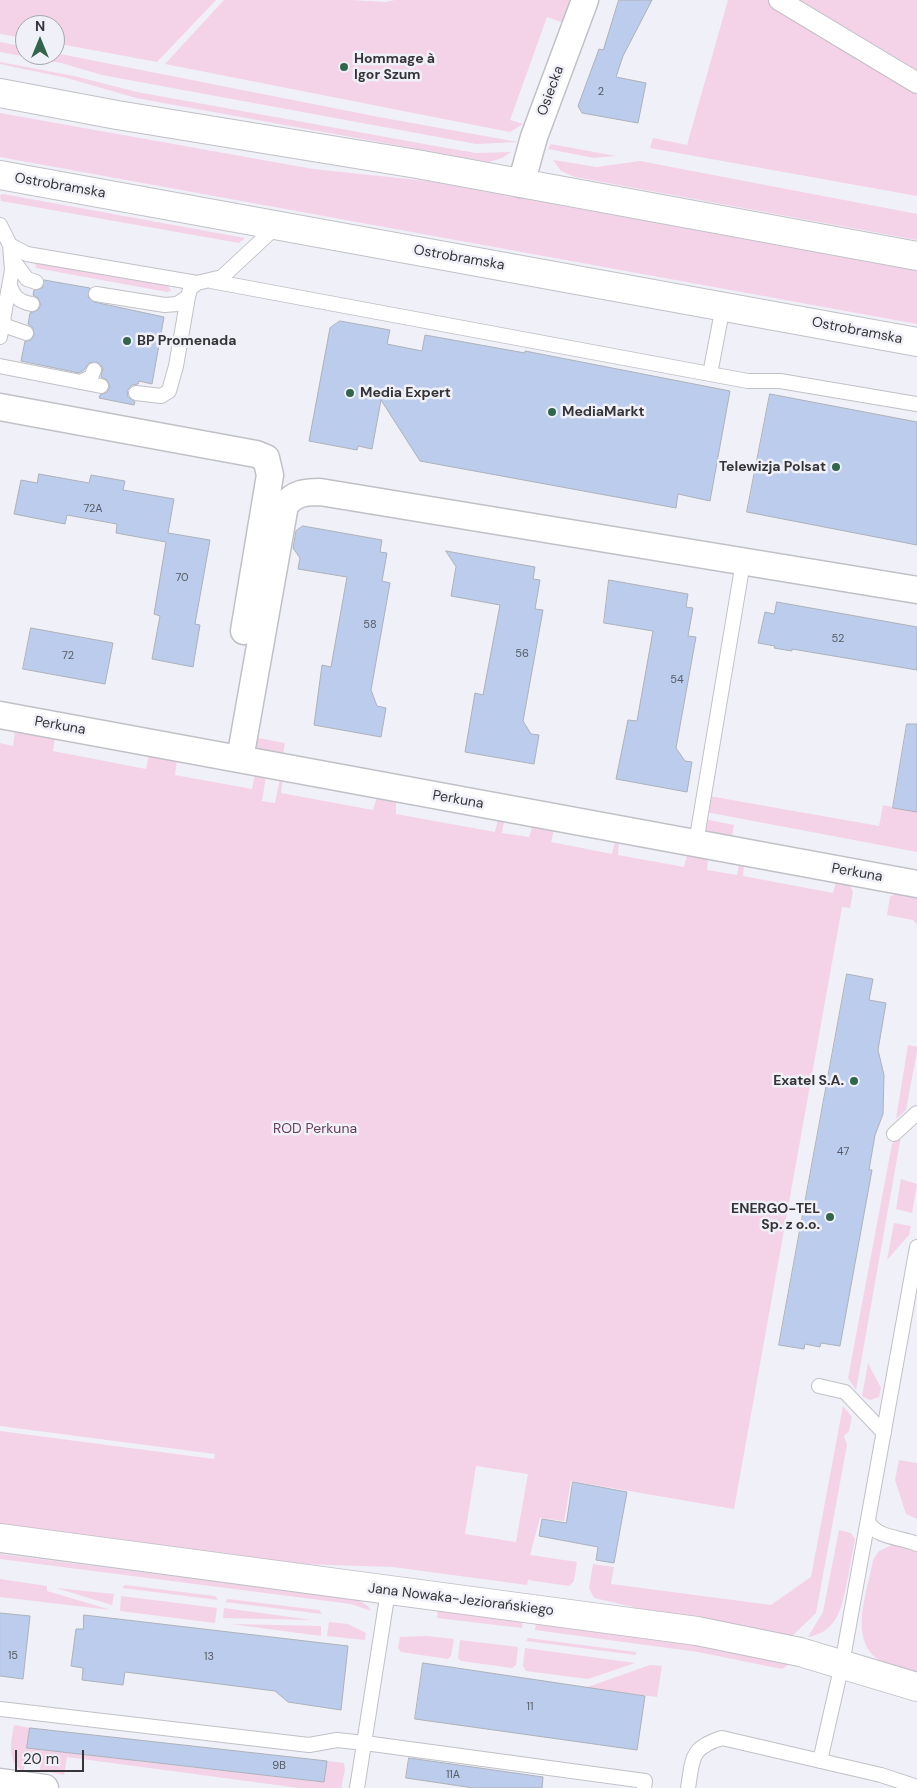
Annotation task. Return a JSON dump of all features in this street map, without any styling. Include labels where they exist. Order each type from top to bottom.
[{"type":"main road","points":[[0,93],[917,256]]},
{"type":"main road","name":"Ostrobramska","points":[[0,175],[917,342]]},
{"type":"main road","name":"Jana Nowaka-Jeziorańskiego","points":[[0,1538],[696,1631],[761,1643],[842,1664],[917,1687]]},
{"type":"street","name":"Osiecka","points":[[520,184],[534,137],[585,0]]},
{"type":"street","points":[[779,0],[917,83]]},
{"type":"street","points":[[0,407],[256,454],[266,458],[270,475],[232,758]]},
{"type":"street","points":[[232,758],[285,505],[291,497],[300,493],[320,492],[917,590]]},
{"type":"street","name":"Perkuna","points":[[0,715],[917,884]]},
{"type":"street","points":[[0,1782],[45,1788]]},
{"type":"lane","points":[[0,225],[10,245],[13,260],[0,337]]},
{"type":"lane","points":[[136,393],[161,396],[169,391],[176,366],[190,290],[228,272],[278,225]]},
{"type":"lane","points":[[10,245],[27,254],[204,282],[710,374],[748,380],[780,380],[917,404]]},
{"type":"lane","points":[[13,260],[27,279],[36,282]]},
{"type":"lane","points":[[10,285],[12,293],[18,299],[32,304]]},
{"type":"lane","points":[[106,297],[165,305],[177,304],[188,297]]},
{"type":"lane","points":[[710,374],[723,306]]},
{"type":"lane","points":[[3,319],[6,326],[26,333]]},
{"type":"lane","points":[[0,366],[101,386]]},
{"type":"lane","points":[[80,382],[91,377],[94,370]]},
{"type":"lane","points":[[696,843],[743,562]]},
{"type":"lane","points":[[894,1134],[917,1113]]},
{"type":"lane","points":[[820,1761],[842,1664],[917,1247]]},
{"type":"lane","points":[[819,1386],[845,1392],[884,1433]]},
{"type":"lane","points":[[868,1521],[871,1529],[876,1532],[913,1540]]},
{"type":"lane","points":[[357,1788],[388,1591]]},
{"type":"lane","points":[[0,1712],[309,1745],[337,1740],[365,1743],[645,1781],[644,1788]]},
{"type":"lane","points":[[688,1788],[693,1757],[704,1744],[722,1738],[881,1775],[917,1786]]},
{"type":"green space","points":[[0,0],[216,0],[157,62],[65,45],[65,15],[15,15],[15,36],[0,34]]},
{"type":"green space","points":[[224,0],[351,0],[385,2],[395,0],[573,0],[564,23],[547,17],[510,120],[523,124],[510,132],[165,64]]},
{"type":"green space","points":[[728,0],[769,0],[917,91],[917,196],[650,148],[653,138],[687,145]]},
{"type":"green space","points":[[794,0],[917,0],[917,73]]},
{"type":"green space","points":[[0,42],[15,45],[15,55],[0,52]]},
{"type":"green space","points":[[65,55],[384,118],[518,142],[476,144],[102,75],[65,64]]},
{"type":"green space","points":[[0,62],[74,76],[137,92],[441,147],[476,153],[511,152],[502,158],[489,162],[136,98],[67,78],[0,64]]},
{"type":"green space","points":[[0,113],[313,169],[427,181],[917,271],[917,324],[0,157]]},
{"type":"green space","points":[[551,144],[616,156],[594,158],[548,149]]},
{"type":"green space","points":[[553,160],[597,167],[640,161],[917,214],[917,240],[575,177],[561,171]]},
{"type":"green space","points":[[3,194],[245,238],[239,243],[1,201],[0,195]]},
{"type":"green space","points":[[35,261],[168,285],[171,291],[167,292],[36,268]]},
{"type":"green space","name":"ROD Perkuna","points":[[15,731],[55,738],[53,751],[146,769],[149,755],[177,760],[175,775],[252,789],[255,774],[266,776],[262,801],[275,803],[280,778],[283,779],[281,793],[373,810],[377,797],[396,799],[396,814],[495,832],[498,820],[500,819],[504,821],[502,833],[529,837],[533,825],[554,830],[551,842],[612,854],[615,842],[619,841],[618,855],[684,867],[687,855],[708,858],[707,870],[737,875],[739,864],[744,865],[743,876],[833,893],[836,882],[849,884],[853,892],[850,908],[842,907],[734,1509],[571,1481],[564,1521],[540,1518],[530,1555],[577,1562],[574,1581],[569,1586],[528,1580],[527,1585],[393,1567],[269,1563],[0,1529],[0,1431],[214,1459],[215,1454],[0,1426],[0,743],[13,746]],"holes":[[[476,1466],[528,1474],[516,1542],[465,1534]]]},
{"type":"green space","points":[[253,737],[285,743],[283,755],[257,750]]},
{"type":"green space","points":[[709,796],[879,826],[883,805],[917,812],[917,852],[706,812]]},
{"type":"green space","points":[[704,819],[734,825],[732,837],[707,835],[703,829]]},
{"type":"green space","points":[[898,892],[917,895],[917,925],[913,920],[887,915],[890,897]]},
{"type":"green space","points":[[908,1045],[917,1047],[917,1051],[906,1110],[896,1119]]},
{"type":"green space","points":[[901,1136],[856,1390],[848,1378],[892,1144]]},
{"type":"green space","points":[[901,1179],[917,1184],[912,1213],[896,1209]]},
{"type":"green space","points":[[894,1223],[911,1226],[909,1235],[887,1260]]},
{"type":"green space","points":[[868,1363],[881,1388],[879,1397],[870,1400],[862,1396]]},
{"type":"green space","points":[[843,1406],[852,1417],[849,1431],[844,1436],[847,1445],[816,1613],[791,1637],[753,1628],[672,1616],[594,1598],[589,1588],[593,1564],[614,1567],[611,1584],[771,1605],[811,1577]]},
{"type":"green space","points":[[899,1460],[917,1463],[917,1519],[906,1514],[895,1480]]},
{"type":"green space","points":[[839,1530],[851,1533],[855,1539],[844,1597],[833,1623],[819,1634],[808,1637],[823,1612]]},
{"type":"green space","points":[[894,1544],[917,1551],[917,1674],[880,1661],[870,1652],[864,1640],[862,1614],[873,1560],[879,1551]]},
{"type":"green space","points":[[0,1554],[358,1600],[368,1606],[371,1611],[351,1604],[0,1559]]},
{"type":"green space","points":[[0,1579],[47,1586],[47,1591],[111,1610],[0,1597]]},
{"type":"green space","points":[[125,1585],[215,1596],[218,1600],[122,1588]]},
{"type":"green space","points":[[56,1588],[114,1594],[112,1605]]},
{"type":"green space","points":[[121,1596],[217,1608],[215,1623],[120,1611]]},
{"type":"green space","points":[[228,1599],[319,1610],[322,1614],[225,1602]]},
{"type":"green space","points":[[224,1608],[312,1620],[223,1618]]},
{"type":"green space","points":[[438,1610],[523,1621],[522,1628],[437,1618]]},
{"type":"green space","points":[[329,1622],[348,1624],[366,1633],[365,1640],[327,1636]]},
{"type":"green space","points":[[536,1623],[721,1648],[789,1662],[782,1669],[698,1652],[535,1630]]},
{"type":"green space","points":[[231,1624],[321,1626],[321,1636]]},
{"type":"green space","points":[[427,1636],[454,1639],[451,1656],[448,1659],[401,1652],[398,1648],[400,1637]]},
{"type":"green space","points":[[528,1638],[636,1652],[636,1655],[526,1641]]},
{"type":"green space","points":[[460,1640],[518,1647],[516,1665],[512,1668],[461,1661],[458,1658]]},
{"type":"green space","points":[[525,1648],[635,1663],[588,1679],[526,1671],[523,1666]]},
{"type":"green space","points":[[650,1665],[662,1666],[657,1697],[585,1688]]},
{"type":"green space","points":[[14,1725],[30,1728],[28,1748],[119,1759],[122,1738],[137,1740],[135,1761],[324,1782],[327,1761],[344,1763],[345,1770],[341,1788],[299,1788],[67,1757],[64,1775],[40,1770],[41,1760],[33,1760],[24,1767],[24,1772],[14,1763],[12,1757],[11,1745]]},
{"type":"building","points":[[619,0],[652,0],[623,56],[616,77],[646,83],[638,123],[582,113],[578,106],[599,49],[603,50]]},
{"type":"building","points":[[44,280],[90,288],[88,297],[94,302],[164,317],[152,384],[139,381],[138,384],[132,385],[127,391],[128,397],[135,402],[134,405],[99,398],[110,387],[107,380],[101,377],[103,368],[97,362],[89,363],[79,373],[21,361],[25,341],[31,340],[34,335],[33,328],[28,324],[30,313],[38,310],[41,305],[38,298],[33,295],[34,290],[42,288]]},
{"type":"building","name":"MediaMarkt","points":[[340,321],[390,330],[387,344],[422,351],[425,335],[525,353],[525,351],[730,391],[710,501],[678,494],[676,508],[420,461],[381,400],[372,449],[358,446],[357,450],[309,441],[330,328]]},
{"type":"building","name":"Telewizja Polsat","points":[[770,394],[917,422],[917,545],[747,512]]},
{"type":"building","points":[[39,474],[89,483],[91,475],[125,481],[123,490],[174,499],[168,533],[210,540],[195,624],[200,625],[193,667],[152,659],[160,616],[154,614],[166,542],[116,533],[117,524],[67,515],[65,524],[14,514],[21,480],[37,483]]},
{"type":"building","points":[[303,526],[382,540],[380,552],[387,553],[382,581],[390,583],[371,690],[377,706],[386,708],[381,737],[314,725],[322,665],[331,667],[347,577],[298,569],[300,558],[293,548],[296,531]]},
{"type":"building","points":[[446,551],[535,567],[533,579],[540,580],[535,609],[543,610],[523,721],[531,734],[539,735],[534,764],[465,752],[475,693],[483,695],[500,605],[451,596],[456,567]]},
{"type":"building","points":[[609,580],[688,594],[686,607],[693,608],[688,636],[696,637],[676,748],[685,761],[692,762],[687,792],[616,779],[628,720],[637,721],[653,631],[604,623]]},
{"type":"building","points":[[777,602],[917,627],[917,670],[792,649],[792,651],[774,648],[775,646],[758,643],[765,612],[774,614]]},
{"type":"building","points":[[31,628],[113,643],[105,684],[23,669]]},
{"type":"building","points":[[907,724],[917,724],[917,812],[893,808]]},
{"type":"building","points":[[847,974],[873,979],[869,1000],[886,1003],[878,1050],[884,1075],[883,1114],[875,1135],[869,1170],[872,1170],[840,1346],[821,1343],[820,1347],[805,1344],[804,1349],[779,1345]]},
{"type":"building","points":[[573,1482],[627,1492],[614,1563],[596,1560],[598,1547],[539,1536],[542,1519],[566,1523]]},
{"type":"building","points":[[0,1613],[30,1616],[23,1679],[0,1676]]},
{"type":"building","points":[[84,1615],[348,1646],[341,1710],[288,1702],[275,1691],[125,1672],[123,1685],[82,1680],[83,1668],[71,1666],[76,1629],[83,1629]]},
{"type":"building","points":[[423,1663],[645,1696],[637,1750],[415,1719]]},
{"type":"building","points":[[30,1728],[327,1761],[324,1782],[27,1748]]},
{"type":"building","points":[[409,1758],[543,1777],[542,1788],[474,1788],[406,1778]]},
{"type":"place","name":"Hommage à Igor Szum","points":[[344,67]]},
{"type":"place","name":"BP Promenada","points":[[127,341]]},
{"type":"place","name":"Media Expert","points":[[350,393]]},
{"type":"place","name":"MediaMarkt","points":[[552,412]]},
{"type":"place","name":"Telewizja Polsat","points":[[836,467]]},
{"type":"place","name":"Exatel S.A.","points":[[854,1081]]},
{"type":"place","name":"ENERGO-TEL Sp. z o.o.","points":[[830,1217]]}]
